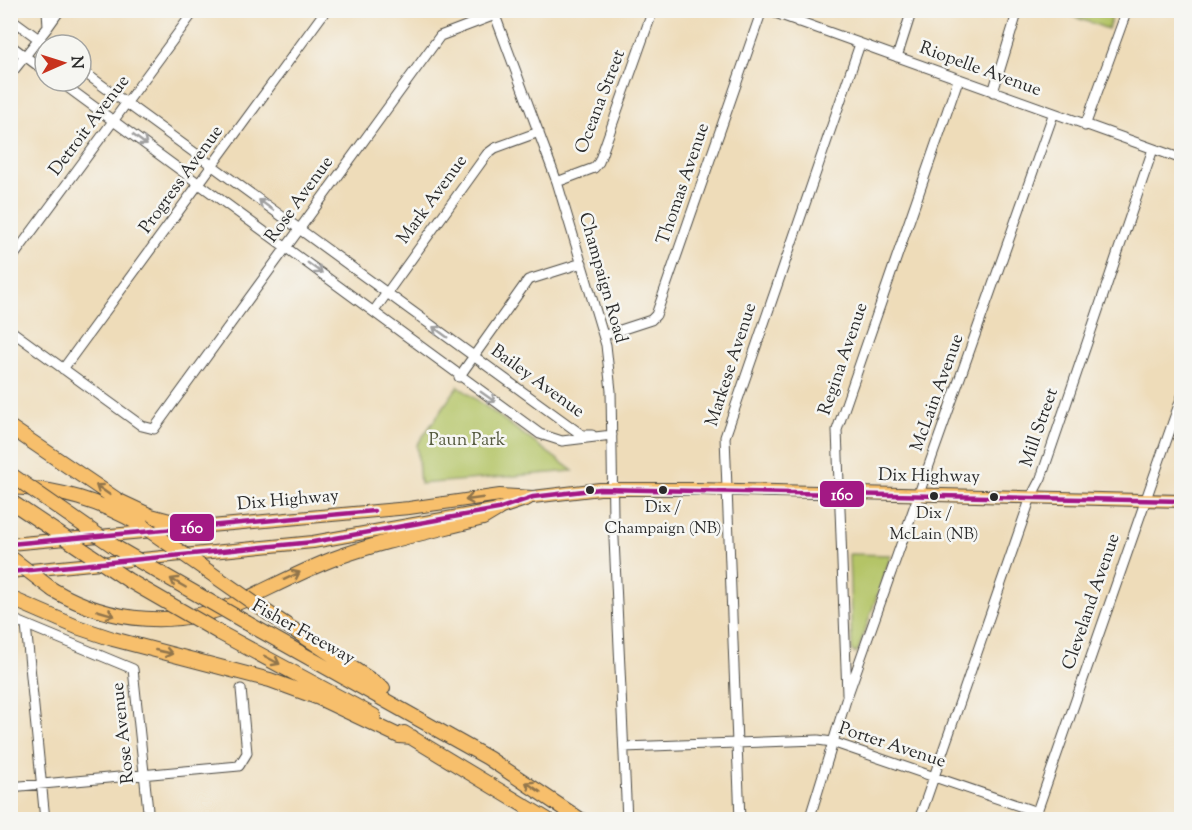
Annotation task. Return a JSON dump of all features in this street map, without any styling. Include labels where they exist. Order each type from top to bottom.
[{"type":"highway","points":[[10,427],[119,501],[151,516],[196,528]]},
{"type":"highway","name":"Fisher Freeway","points":[[10,474],[115,547],[488,758],[581,819]]},
{"type":"highway","points":[[10,487],[43,488],[78,496],[113,509],[143,525],[268,613],[416,709],[429,724]]},
{"type":"highway","points":[[10,501],[128,580],[220,633],[412,737],[548,819]]},
{"type":"highway","points":[[10,557],[53,590],[83,606],[121,617],[177,619],[239,602],[298,573],[356,550],[483,518],[498,509]]},
{"type":"highway","points":[[10,598],[77,627],[113,639],[270,680],[319,698],[399,736],[412,737]]},
{"type":"main road","name":"Dix Highway","points":[[10,544],[409,508],[500,495],[533,497],[614,489],[726,489],[919,496],[1182,501]]},
{"type":"main road","name":"Dix Highway","points":[[10,572],[259,549],[498,509],[533,497]]},
{"type":"street","points":[[47,10],[48,27]]},
{"type":"street","points":[[43,33],[60,10]]},
{"type":"street","name":"Detroit Avenue","points":[[10,261],[195,10]]},
{"type":"street","name":"Progress Avenue","points":[[63,369],[326,10]]},
{"type":"street","name":"Oceana Street","points":[[557,182],[594,168],[599,162],[652,10]]},
{"type":"street","name":"Thomas Avenue","points":[[605,335],[651,320],[656,315],[762,10]]},
{"type":"street","name":"Riopelle Avenue","points":[[767,10],[1053,115],[1182,159]]},
{"type":"street","points":[[798,22],[802,10]]},
{"type":"street","points":[[897,57],[912,10]]},
{"type":"street","points":[[993,92],[1018,10]]},
{"type":"street","points":[[1085,126],[1127,10]]},
{"type":"street","name":"Champaign Road","points":[[494,13],[557,182],[605,335],[611,391],[627,819]]},
{"type":"street","name":"Rose Avenue","points":[[63,369],[142,426],[151,430],[156,427],[440,36],[494,13]]},
{"type":"street","points":[[10,18],[33,35]]},
{"type":"street","name":"Markese Avenue","points":[[740,819],[726,489],[727,428],[860,44]]},
{"type":"street","points":[[10,45],[33,62]]},
{"type":"street","points":[[10,75],[33,45]]},
{"type":"street","name":"Bailey Avenue","points":[[93,79],[582,435],[612,435]]},
{"type":"street","name":"Regina Avenue","points":[[847,697],[837,493],[837,430],[958,80]]},
{"type":"street","name":"Bailey Avenue","points":[[76,93],[374,311],[459,377],[548,439],[576,441],[612,435]]},
{"type":"street","name":"McLain Avenue","points":[[809,819],[847,697],[1053,115]]},
{"type":"street","name":"Mark Avenue","points":[[374,311],[487,154],[495,148],[539,132]]},
{"type":"street","name":"Mill Street","points":[[919,819],[1031,497],[1041,478],[1153,149]]},
{"type":"street","points":[[459,377],[528,280],[582,263]]},
{"type":"street","points":[[10,330],[63,369]]},
{"type":"street","name":"Cleveland Avenue","points":[[1036,816],[1182,396]]},
{"type":"street","name":"Rose Avenue","points":[[10,618],[133,669],[149,819]]},
{"type":"street","points":[[26,625],[45,819]]},
{"type":"street","points":[[10,787],[234,767],[243,762],[247,753],[241,689]]},
{"type":"street","name":"Porter Avenue","points":[[624,747],[818,740],[832,742],[934,777],[1036,816]]},
{"type":"green space","points":[[1058,11],[1114,11],[1108,29]]},
{"type":"green space","name":"Paun Park","points":[[458,386],[573,471],[420,484],[417,445]]},
{"type":"green space","points":[[849,554],[891,555],[858,651],[855,653],[852,651]]},
{"type":"transit line","name":"160","points":[[10,572],[313,542],[498,509],[533,497],[600,489],[1182,501]]},
{"type":"transit line","name":"160","points":[[10,544],[374,511]]},
{"type":"place","name":"Dix / Champaign (NB)","points":[[663,490]]},
{"type":"place","name":"Dix / McLain (NB)","points":[[934,496]]}]
